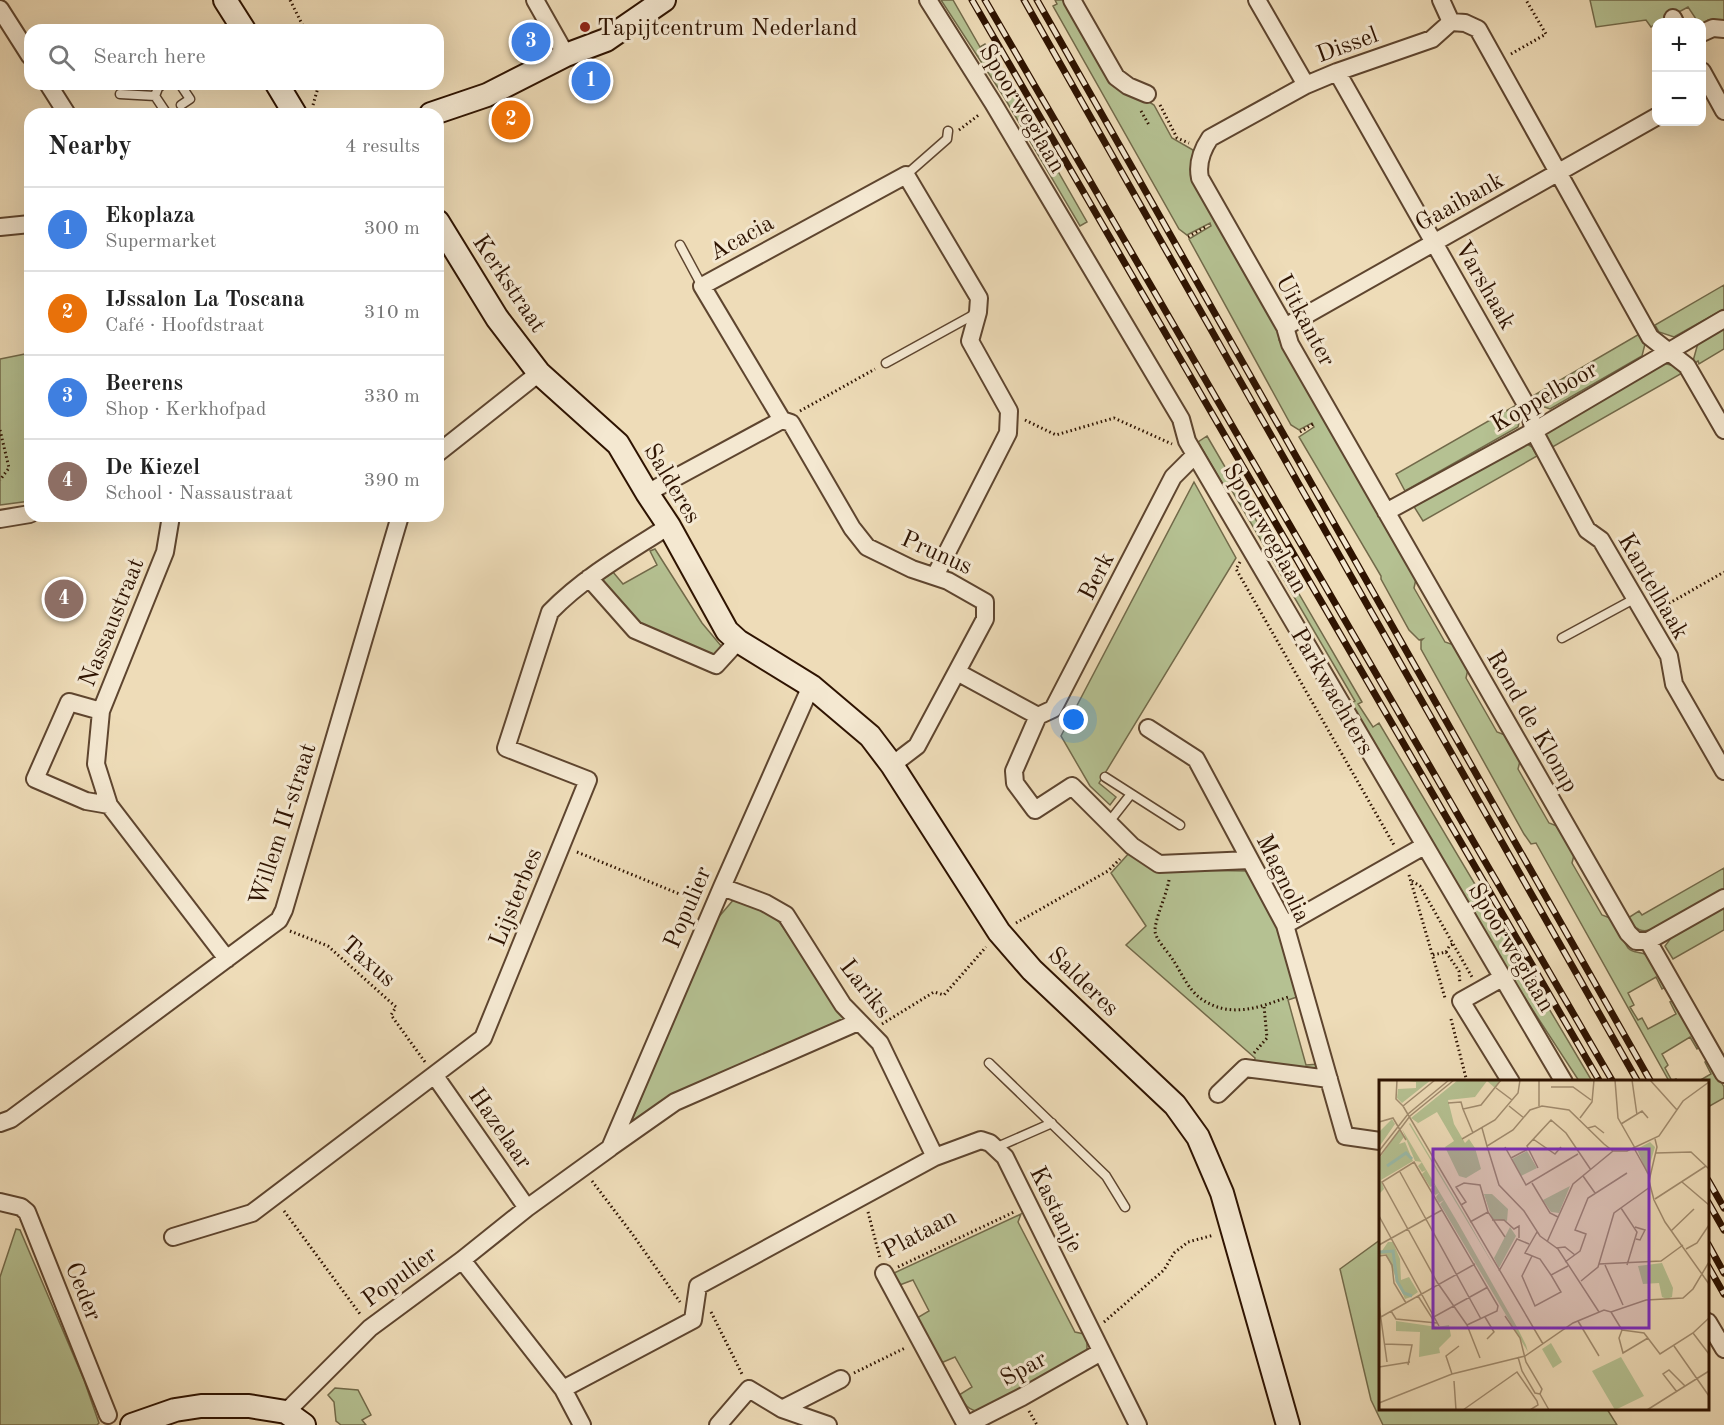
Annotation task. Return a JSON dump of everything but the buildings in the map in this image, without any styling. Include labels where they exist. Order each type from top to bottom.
[{"type":"street","points":[[225,0],[240,24]]},
{"type":"street","points":[[535,0],[567,55]]},
{"type":"street","points":[[444,110],[487,95],[567,55],[606,40],[664,0]]},
{"type":"street","name":"Spoorweglaan","points":[[928,0],[1181,418],[1187,441],[1195,455],[1563,1080]]},
{"type":"street","points":[[1072,0],[1116,77],[1128,86],[1147,94]]},
{"type":"street","points":[[1257,0],[1306,85]]},
{"type":"street","points":[[1441,0],[1451,22],[1465,23],[1478,28],[1650,337],[1687,366],[1724,430]]},
{"type":"street","points":[[0,9],[24,47]]},
{"type":"street","name":"Dissel","points":[[1203,147],[1210,138],[1306,85],[1432,39],[1451,22]]},
{"type":"street","points":[[1706,31],[1713,28],[1724,29]]},
{"type":"street","name":"Varshaak","points":[[1337,72],[1528,408],[1534,431]]},
{"type":"street","points":[[1702,72],[1712,86],[1724,111]]},
{"type":"street","points":[[52,90],[63,108]]},
{"type":"street","points":[[283,90],[301,108]]},
{"type":"street","name":"Gaaibank","points":[[1285,327],[1652,119]]},
{"type":"street","name":"Uitkanter","points":[[1203,147],[1199,167],[1202,182],[1285,327],[1290,344],[1386,512]]},
{"type":"street","points":[[906,174],[979,298],[978,312],[970,341],[1009,411],[1008,433],[935,576]]},
{"type":"street","name":"Acacia","points":[[782,420],[702,286],[906,174]]},
{"type":"street","points":[[0,227],[24,225]]},
{"type":"street","name":"Kerkstraat","points":[[444,232],[498,318],[538,373]]},
{"type":"street","name":"Koppelboor","points":[[1386,512],[1534,431],[1724,319]]},
{"type":"street","points":[[444,448],[538,373]]},
{"type":"street","name":"Salderes","points":[[538,373],[618,444],[669,526],[727,631],[738,641],[812,686],[870,736],[892,765],[999,932],[1032,970],[1175,1105],[1198,1137],[1222,1192],[1288,1425]]},
{"type":"street","points":[[647,493],[782,420]]},
{"type":"street","name":"Prunus","points":[[782,420],[791,423],[852,528],[867,547],[912,569],[948,581],[985,602],[985,619],[917,746],[892,765]]},
{"type":"street","name":"Kantelhaak","points":[[1534,431],[1587,530],[1601,540],[1669,656],[1674,684],[1724,771]]},
{"type":"street","name":"Berk","points":[[1195,455],[1173,477],[1053,709],[1038,716],[1014,771],[1015,783],[1035,810],[1072,786],[1132,846],[1159,864],[1250,860]]},
{"type":"street","name":"Rond de Klomp","points":[[1386,512],[1628,933],[1636,941],[1648,941]]},
{"type":"street","points":[[0,519],[24,515]]},
{"type":"street","name":"Nassaustraat","points":[[170,522],[165,552],[101,711],[96,764],[108,805],[227,959]]},
{"type":"street","name":"Willem II-straat","points":[[0,1123],[11,1119],[279,920],[284,910],[398,522]]},
{"type":"street","name":"Lijsterbes","points":[[173,1237],[252,1213],[483,1038],[588,780],[506,748],[550,612],[566,595],[589,578],[669,526]]},
{"type":"street","points":[[589,578],[635,630],[694,656],[716,665],[738,641]]},
{"type":"street","points":[[957,672],[1038,716]]},
{"type":"street","name":"Populier","points":[[610,1148],[722,887],[812,686]]},
{"type":"street","name":"Nassaustraat","points":[[101,711],[69,702],[35,779],[86,801],[108,805]]},
{"type":"street","name":"Magnolia","points":[[1148,728],[1196,759],[1285,926],[1345,1136],[1379,1141]]},
{"type":"street","points":[[1285,926],[1424,846]]},
{"type":"street","name":"Lariks","points":[[722,887],[765,903],[786,915],[843,1005],[880,1043],[935,1157]]},
{"type":"street","points":[[1724,898],[1648,941],[1724,1074]]},
{"type":"street","points":[[1502,978],[1461,1001],[1510,1080]]},
{"type":"street","name":"Populier","points":[[286,1412],[370,1328],[462,1260],[527,1208],[675,1102],[863,1027]]},
{"type":"street","points":[[1218,1094],[1245,1068],[1329,1079]]},
{"type":"street","name":"Hazelaar","points":[[435,1076],[527,1208]]},
{"type":"street","points":[[563,1389],[693,1320],[698,1286],[935,1157],[981,1140],[990,1143],[995,1148]]},
{"type":"street","name":"Kastanje","points":[[995,1148],[1005,1157],[1138,1425]]},
{"type":"street","name":"Ceder","points":[[0,1202],[21,1207],[27,1212],[108,1415]]},
{"type":"street","points":[[462,1260],[563,1389],[582,1425]]},
{"type":"street","name":"Plataan","points":[[884,1273],[967,1425]]},
{"type":"street","points":[[1709,1325],[1724,1349]]},
{"type":"street","name":"Spar","points":[[967,1425],[1101,1352]]},
{"type":"street","points":[[782,1409],[841,1379]]},
{"type":"street","points":[[718,1425],[749,1389],[782,1409],[828,1425]]},
{"type":"street","points":[[132,1425],[175,1410],[201,1406],[249,1406],[286,1412],[304,1425]]},
{"type":"lane","points":[[155,96],[157,90]]},
{"type":"lane","points":[[181,105],[190,99],[184,90]]},
{"type":"lane","points":[[120,94],[155,96]]},
{"type":"lane","points":[[155,96],[163,108]]},
{"type":"lane","points":[[906,174],[947,135]]},
{"type":"lane","points":[[680,245],[702,286]]},
{"type":"lane","points":[[886,363],[978,312]]},
{"type":"lane","points":[[1562,639],[1634,599]]},
{"type":"lane","points":[[1105,777],[1180,825]]},
{"type":"lane","points":[[1109,822],[1131,794]]},
{"type":"lane","points":[[989,1063],[1106,1176],[1125,1207]]},
{"type":"lane","points":[[995,1148],[1052,1123]]},
{"type":"path","points":[[290,0],[302,24]]},
{"type":"path","points":[[1497,62],[1546,34],[1526,0]]},
{"type":"path","points":[[306,108],[316,90]]},
{"type":"path","points":[[1147,94],[1159,104],[1177,138],[1203,147]]},
{"type":"path","points":[[947,135],[993,104]]},
{"type":"path","points":[[1188,237],[1210,224]]},
{"type":"path","points":[[782,420],[886,363]]},
{"type":"path","points":[[1009,411],[1056,435],[1114,418],[1195,455]]},
{"type":"path","points":[[1300,432],[1313,424]]},
{"type":"path","points":[[0,430],[9,468],[0,480]]},
{"type":"path","name":"Parkwachters","points":[[1250,548],[1236,569],[1402,859],[1411,880],[1446,1000]]},
{"type":"path","points":[[1645,617],[1724,572]]},
{"type":"path","points":[[561,846],[714,908]]},
{"type":"path","points":[[863,1027],[934,992],[944,995],[999,932],[1108,871],[1132,846]]},
{"type":"path","points":[[1173,863],[1155,930],[1157,940],[1165,947],[1199,997],[1218,1007],[1238,1011],[1264,1006],[1304,991]]},
{"type":"path","points":[[1411,880],[1420,886],[1453,944],[1474,994]]},
{"type":"path","name":"Taxus","points":[[274,924],[328,946],[396,1007],[391,1015],[435,1076]]},
{"type":"path","points":[[1433,955],[1446,952],[1453,944]]},
{"type":"path","points":[[1446,952],[1459,971],[1459,983],[1474,994]]},
{"type":"path","points":[[1245,1068],[1247,1061],[1267,1038],[1264,1006]]},
{"type":"path","points":[[1449,1011],[1466,1080]]},
{"type":"path","points":[[582,1169],[633,1235],[693,1320]]},
{"type":"path","points":[[275,1197],[370,1328]]},
{"type":"path","points":[[864,1197],[884,1273]]},
{"type":"path","name":"Plataan","points":[[884,1273],[1029,1205]]},
{"type":"path","points":[[1092,1333],[1164,1270],[1174,1253],[1188,1242],[1233,1230]]},
{"type":"path","points":[[698,1286],[749,1389]]},
{"type":"path","points":[[841,1379],[920,1340]]},
{"type":"green space","points":[[941,0],[953,0],[980,47],[985,44],[1087,222],[1080,226],[1004,97]]},
{"type":"green space","points":[[1055,0],[1064,0],[1108,75],[1154,105],[1172,138],[1193,150],[1194,157],[1278,331],[1279,340],[1416,579],[1414,588],[1445,642],[1454,645],[1468,669],[1466,678],[1497,732],[1505,735],[1520,761],[1518,769],[1549,823],[1557,826],[1574,855],[1572,863],[1602,915],[1610,918],[1628,948],[1650,957],[1661,974],[1667,986],[1662,989],[1656,977],[1628,993],[1634,1005],[1630,1007],[1638,1020],[1642,1018],[1648,1029],[1676,1014],[1670,1002],[1675,1000],[1701,1046],[1697,1049],[1690,1037],[1662,1054],[1668,1065],[1665,1068],[1671,1080],[1668,1080],[1536,843],[1531,844],[1524,834],[1421,649],[1423,639],[1419,640],[1409,630],[1381,576],[1299,437],[1314,427],[1312,423],[1299,430],[1291,425],[1189,239],[1211,226],[1210,223],[1187,235],[1179,229],[1053,6],[1057,4]]},
{"type":"green space","points":[[1590,0],[1724,0],[1724,22],[1706,21],[1706,18],[1695,18],[1688,7],[1668,18],[1652,18],[1651,27],[1646,20],[1596,27]]},
{"type":"green space","points":[[1724,285],[1724,309],[1674,337],[1659,332],[1655,325]]},
{"type":"green space","points":[[1724,328],[1724,349],[1699,364],[1698,361],[1695,363],[1693,361],[1698,343]]},
{"type":"green space","points":[[1641,333],[1646,340],[1642,356],[1550,409],[1535,404],[1531,397]]},
{"type":"green space","points":[[24,354],[24,502],[0,505],[0,359]]},
{"type":"green space","points":[[1663,363],[1682,368],[1684,372],[1549,449],[1545,441],[1546,430]]},
{"type":"green space","points":[[1518,404],[1522,411],[1518,427],[1405,491],[1396,474]]},
{"type":"green space","points":[[1207,436],[1362,702],[1358,704],[1373,727],[1379,723],[1591,1080],[1578,1080],[1493,949],[1350,704],[1355,701],[1231,489],[1226,490],[1198,442]]},
{"type":"green space","points":[[1524,442],[1532,447],[1537,456],[1423,521],[1413,505]]},
{"type":"green space","points":[[1194,482],[1236,558],[1099,783],[1116,797],[1110,805],[1090,786],[1061,736]]},
{"type":"green space","points":[[655,549],[702,623],[722,647],[714,655],[637,622],[600,582],[613,572],[623,584],[657,565],[650,551]]},
{"type":"green space","points":[[1131,851],[1174,870],[1249,871],[1281,924],[1300,996],[1288,1000],[1306,1065],[1319,1064],[1319,1072],[1254,1064],[1255,1058],[1126,945],[1146,926],[1111,873]]},
{"type":"green space","points":[[1724,868],[1724,889],[1656,928],[1647,931],[1639,930],[1628,918],[1639,911],[1642,915]]},
{"type":"green space","points":[[735,898],[769,911],[780,923],[846,1018],[847,1023],[626,1134],[708,938],[717,919]]},
{"type":"green space","points":[[1724,908],[1724,930],[1673,959],[1665,946],[1671,938]]},
{"type":"green space","points":[[1709,1060],[1724,1087],[1724,1098],[1709,1106],[1709,1080],[1700,1080],[1711,1074],[1705,1062]]},
{"type":"green space","points":[[1021,1214],[1018,1222],[1075,1332],[1084,1334],[1087,1340],[1087,1353],[980,1412],[967,1406],[959,1395],[972,1387],[955,1357],[941,1363],[917,1318],[929,1311],[913,1280],[897,1286],[892,1274]]},
{"type":"green space","points":[[16,1229],[20,1230],[84,1380],[99,1423],[97,1425],[0,1425],[0,1277]]},
{"type":"green space","points":[[1379,1241],[1379,1410],[1608,1410],[1617,1425],[1383,1425],[1371,1400],[1340,1269]]},
{"type":"green space","points":[[335,1388],[358,1390],[371,1415],[362,1420],[366,1425],[341,1425],[336,1421],[334,1402],[328,1395]]},
{"type":"railway","points":[[972,0],[1599,1080]]},
{"type":"railway","points":[[985,0],[1612,1080]]},
{"type":"railway","points":[[1024,0],[1637,1080]]},
{"type":"railway","points":[[1037,0],[1650,1080]]},
{"type":"railway","points":[[1709,1182],[1724,1208]]},
{"type":"railway","points":[[1709,1204],[1724,1230]]},
{"type":"railway","points":[[1709,1246],[1724,1273]]},
{"type":"railway","points":[[1709,1268],[1724,1294]]},
{"type":"place","name":"Tapijtcentrum Nederland","points":[[585,27]]},
{"type":"place","name":"Beerens","points":[[531,42]]},
{"type":"place","name":"Ekoplaza","points":[[591,81]]},
{"type":"place","name":"IJssalon La Toscana","points":[[511,120]]},
{"type":"place","name":"De Kiezel","points":[[64,599]]}]
